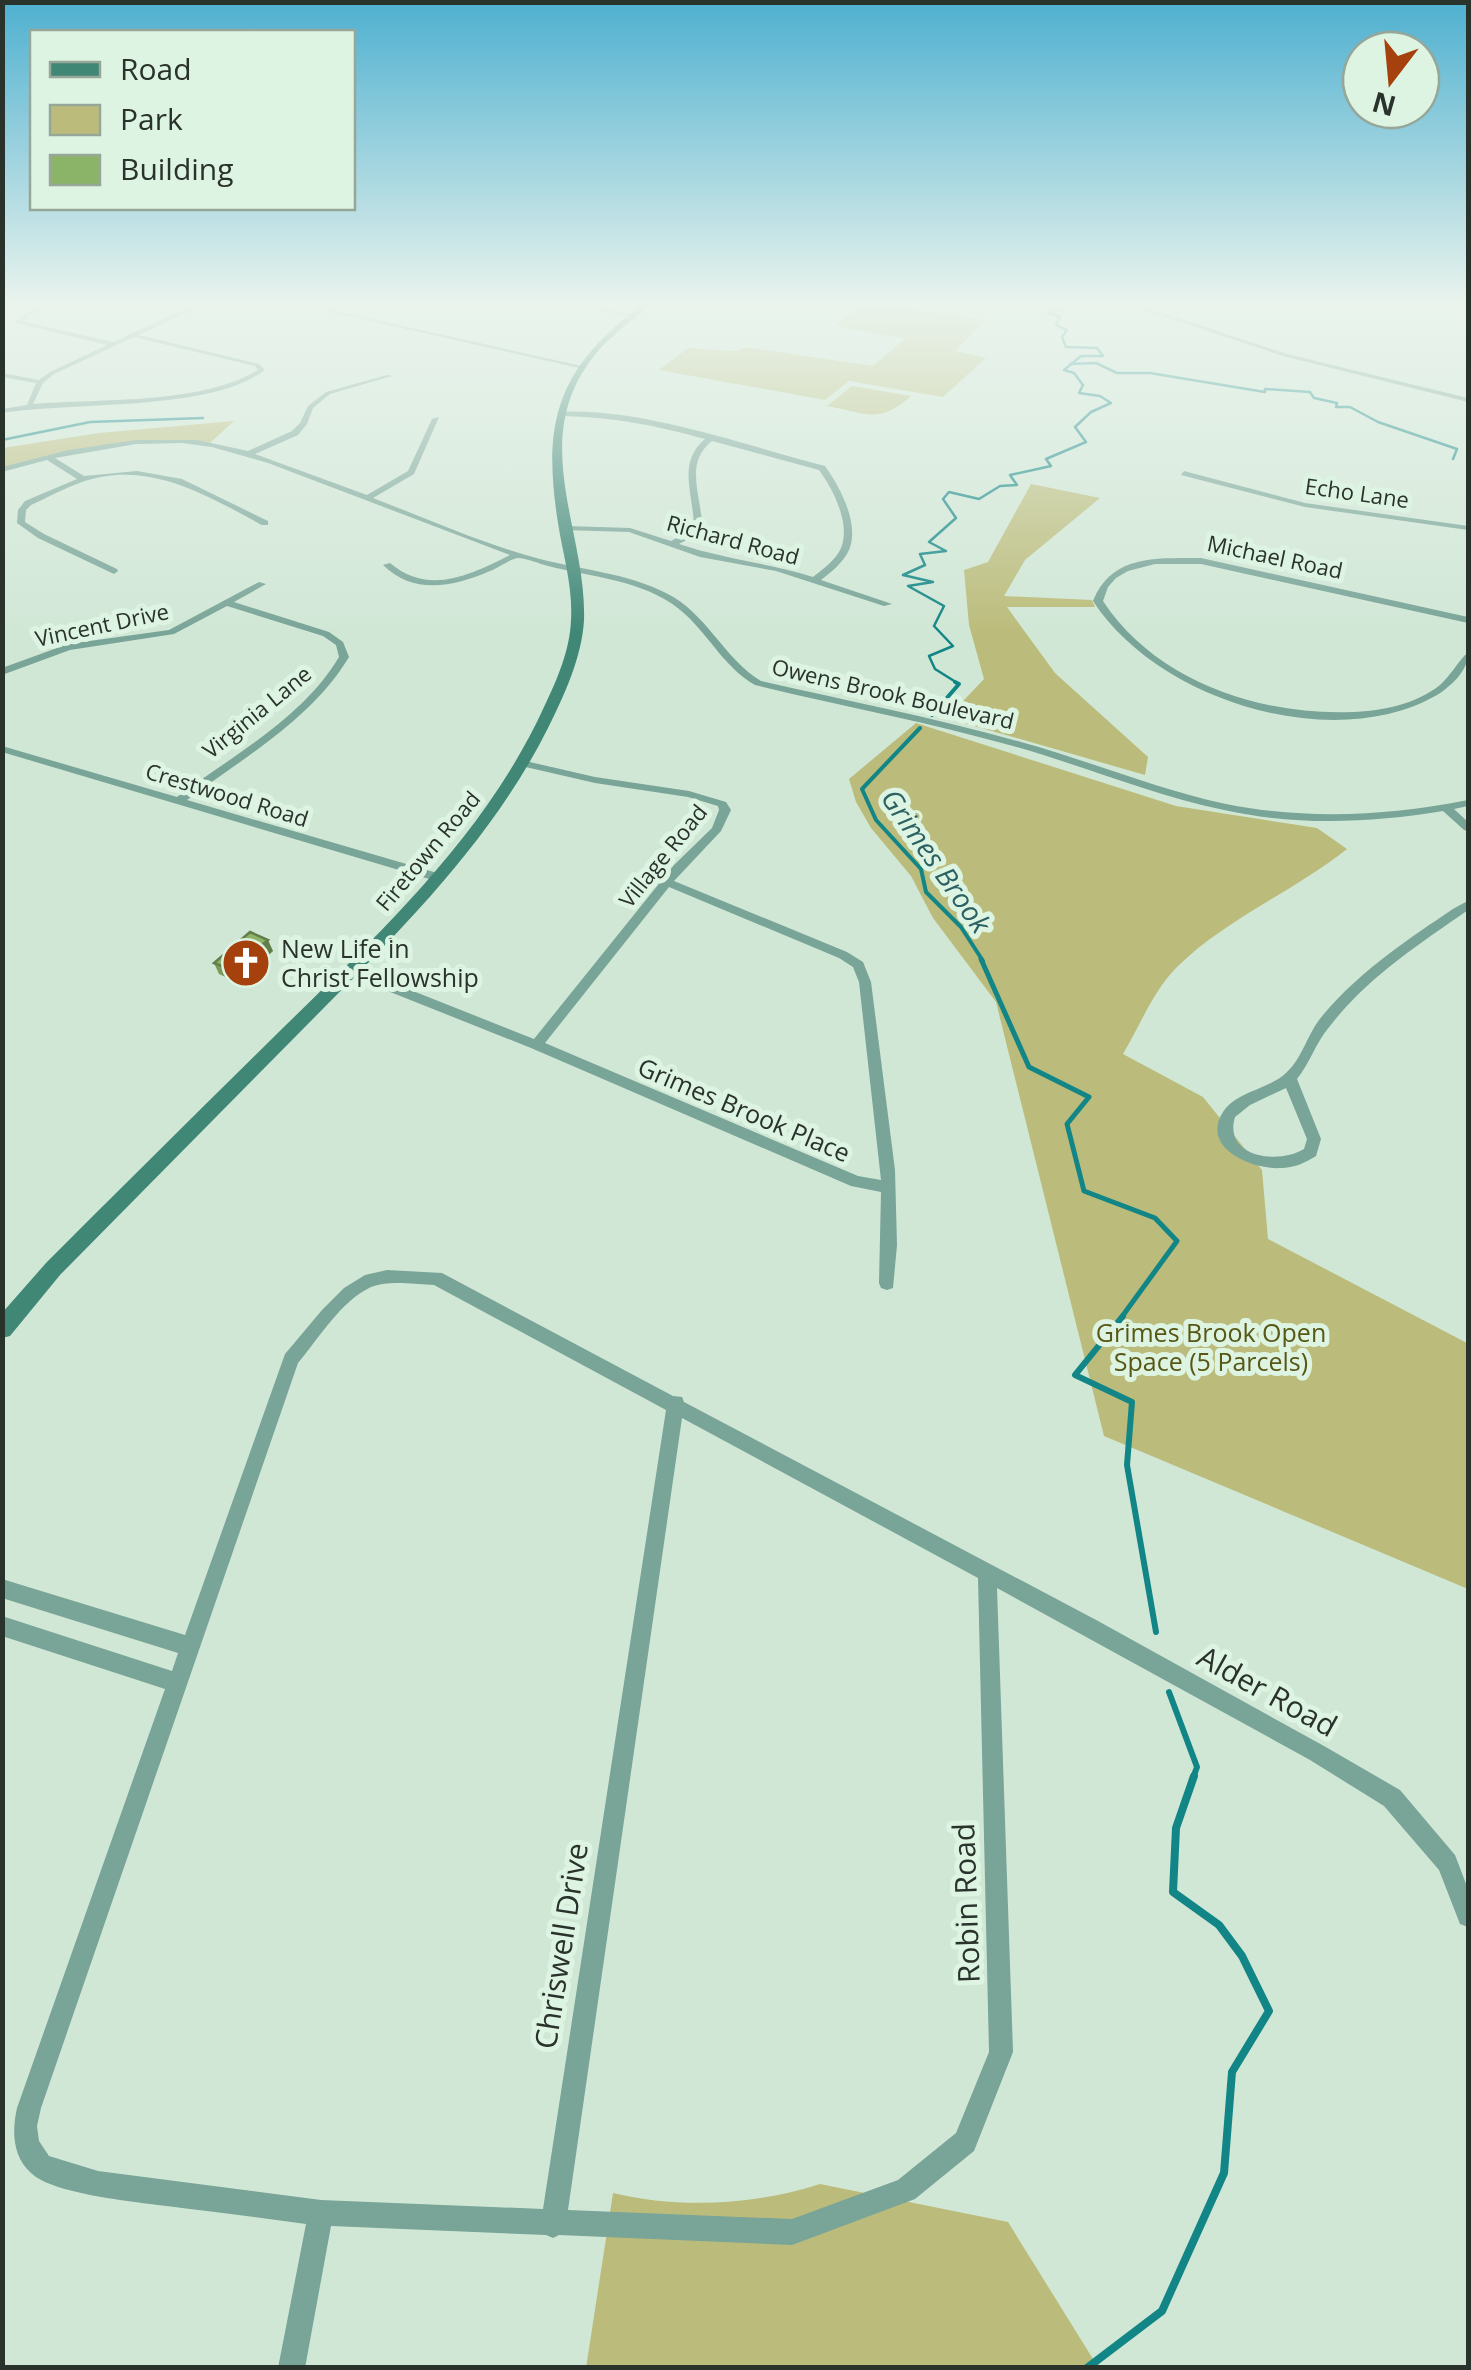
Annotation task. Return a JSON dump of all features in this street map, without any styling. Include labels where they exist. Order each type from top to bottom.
[{"type":"street","points":[[248,454],[295,433],[308,412]]},
{"type":"street","points":[[560,414],[607,415],[711,438],[808,463],[828,476],[850,537],[844,552],[815,580]]},
{"type":"street","name":"Firetown Road","points":[[2,1329],[53,1269],[440,878],[502,796],[574,647],[578,605],[558,483],[560,414]]},
{"type":"street","points":[[370,497],[411,472],[436,419]]},
{"type":"street","points":[[674,542],[692,534],[698,525],[690,459],[697,446],[711,438]]},
{"type":"street","name":"Owens Brook Boulevard","points":[[2,470],[109,444],[162,440],[208,444],[370,497],[518,555],[645,587],[690,610],[736,669],[758,683],[969,732],[1192,798],[1255,812],[1294,817],[1390,817],[1468,803]]},
{"type":"street","points":[[48,457],[83,478]]},
{"type":"street","points":[[114,571],[41,536],[21,522],[22,510],[28,503],[83,478],[124,472],[164,474],[265,523]]},
{"type":"street","name":"Echo Lane","points":[[1184,473],[1305,505],[1468,528]]},
{"type":"street","name":"Richard Road","points":[[567,528],[630,530],[722,560],[815,580],[886,604]]},
{"type":"street","points":[[387,565],[397,576],[435,583],[466,578],[518,555]]},
{"type":"street","name":"Michael Road","points":[[1468,620],[1266,574],[1188,561],[1143,564],[1115,572],[1102,586],[1098,601],[1112,621],[1175,674],[1232,698],[1296,713],[1361,715],[1402,708],[1434,693],[1453,678],[1468,657]]},
{"type":"street","name":"Vincent Drive","points":[[2,672],[68,648],[171,632],[262,584]]},
{"type":"street","name":"Virginia Lane","points":[[178,801],[290,716],[336,673],[344,657],[340,644],[326,634],[227,604]]},
{"type":"street","name":"Crestwood Road","points":[[2,749],[440,878]]},
{"type":"street","name":"Village Road","points":[[521,763],[595,780],[689,794],[722,804],[724,818],[667,882],[536,1045]]},
{"type":"street","points":[[1446,808],[1468,828]]},
{"type":"street","name":"Grimes Brook Place","points":[[350,971],[536,1045],[856,1182],[887,1187],[889,1151],[865,982],[858,965],[667,882]]},
{"type":"street","points":[[1290,1078],[1314,1138],[1312,1152],[1289,1165],[1270,1165],[1247,1157],[1224,1132],[1226,1119],[1233,1110],[1290,1078],[1321,1028],[1349,995],[1468,904]]},
{"type":"street","points":[[887,1187],[892,1240],[887,1284]]},
{"type":"street","points":[[552,2225],[321,2213],[98,2184],[40,2165],[27,2145],[25,2126],[29,2108],[291,1359],[337,1306],[366,1282],[392,1276],[436,1278],[987,1572]]},
{"type":"street","name":"Chriswell Drive","points":[[552,2225],[676,1404]]},
{"type":"street","name":"Alder Road","points":[[987,1572],[1317,1752],[1392,1798],[1447,1863],[1468,1916]]},
{"type":"street","name":"Robin Road","points":[[552,2225],[792,2232],[906,2190],[965,2142],[1001,2052],[987,1572]]},
{"type":"street","points":[[2,1588],[190,1647]]},
{"type":"street","points":[[2,1626],[178,1682]]},
{"type":"street","points":[[292,2368],[321,2213]]},
{"type":"green space","points":[[852,412],[888,412],[881,414]]},
{"type":"green space","points":[[234,421],[210,443],[157,441],[105,445],[3,468],[3,448],[99,433]]},
{"type":"green space","points":[[1031,484],[1100,498],[1025,560],[1004,596],[1092,600],[1095,607],[1007,607],[1055,673],[1148,757],[1145,775],[947,718],[984,679],[969,625],[964,570],[988,562]]},
{"type":"green space","name":"Grimes Brook Open Space (5 Parcels)","points":[[916,723],[1176,806],[1317,828],[1347,849],[1237,920],[1176,968],[1123,1054],[1203,1097],[1262,1170],[1268,1239],[1467,1343],[1468,1589],[1104,1436],[996,1002],[933,918],[911,876],[871,828],[856,802],[849,779]]},
{"type":"green space","points":[[820,2184],[1008,2222],[1098,2367],[586,2368],[613,2193],[664,2201],[717,2202],[770,2197]]},
{"type":"building","points":[[250,932],[268,940],[232,970],[214,963]]},
{"type":"waterway","name":"Grimes Brook","points":[[959,684],[935,669],[929,656],[953,646],[934,626],[944,606],[908,586],[933,582],[903,575],[925,565],[920,554],[946,551],[929,542],[956,518],[943,499],[949,492],[979,499],[1000,486],[1017,485],[1010,475],[1051,466],[1046,459],[1086,442],[1075,427],[1092,412]]},
{"type":"waterway","points":[[1359,412],[1457,449],[1453,459]]},
{"type":"waterway","points":[[2,440],[90,422],[203,418]]},
{"type":"waterway","name":"Grimes Brook","points":[[955,682],[959,684]]},
{"type":"waterway","name":"Grimes Brook","points":[[932,715],[959,684]]},
{"type":"waterway","name":"Grimes Brook","points":[[920,728],[862,789],[876,820],[921,869],[926,892],[961,927],[983,961]]},
{"type":"waterway","name":"Grimes Brook","points":[[981,959],[1029,1067],[1089,1097],[1067,1124],[1084,1191],[1155,1218],[1177,1241],[1121,1318]]},
{"type":"waterway","name":"Grimes Brook","points":[[1123,1316],[1075,1375],[1132,1402],[1127,1465],[1156,1632]]},
{"type":"waterway","name":"Grimes Brook","points":[[1169,1692],[1197,1767],[1193,1778]]},
{"type":"waterway","name":"Grimes Brook","points":[[1087,2368],[1162,2311],[1224,2173],[1232,2072],[1269,2011],[1242,1956],[1219,1925],[1173,1892],[1176,1828],[1194,1776]]},
{"type":"place","name":"New Life in Christ Fellowship","points":[[246,963]]}]
